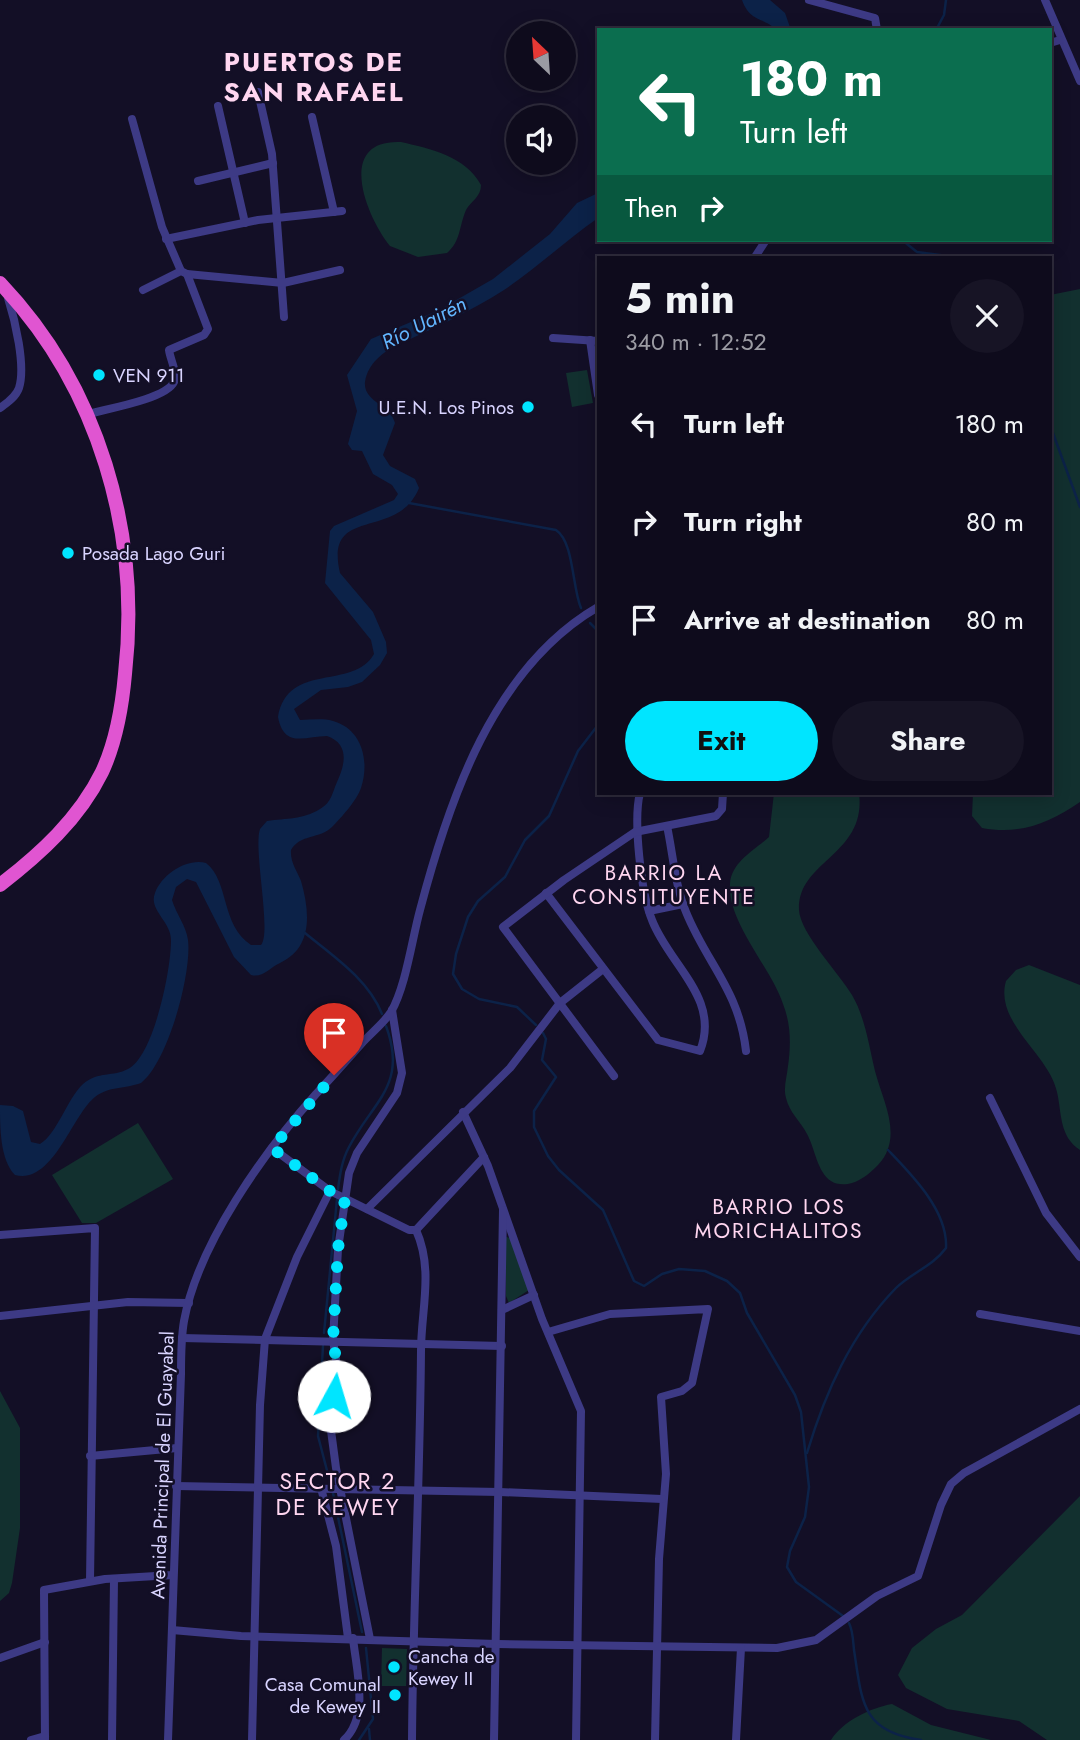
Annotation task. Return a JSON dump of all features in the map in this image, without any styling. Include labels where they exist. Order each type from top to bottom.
[{"type":"highway","points":[[0,885],[34,857],[75,815],[103,771],[117,727],[127,659],[125,570],[112,488],[88,414],[55,350],[2,286]]},
{"type":"street","points":[[809,0],[875,18],[877,28]]},
{"type":"street","points":[[1045,0],[1080,81]]},
{"type":"street","points":[[1052,42],[1060,40]]},
{"type":"street","points":[[258,92],[273,163],[284,317]]},
{"type":"street","points":[[218,106],[245,223]]},
{"type":"street","points":[[166,239],[245,223],[338,212],[312,117]]},
{"type":"street","points":[[88,414],[153,396],[173,385],[175,377],[169,350],[204,335],[208,329],[166,239],[132,119]]},
{"type":"street","points":[[198,181],[273,163]]},
{"type":"street","points":[[143,290],[184,273],[281,283],[340,270]]},
{"type":"street","points":[[0,408],[16,394],[21,375],[16,331],[2,286]]},
{"type":"street","points":[[554,338],[594,340],[597,381]]},
{"type":"street","name":"Avenida Principal de El Guayabal","points":[[169,1740],[182,1338],[189,1303],[218,1232],[272,1148],[392,1010],[425,889],[454,800],[484,735],[517,683],[541,653],[573,624],[597,608]]},
{"type":"street","points":[[546,893],[658,1040],[700,1051],[706,1028],[699,998],[655,928],[649,911],[635,831],[640,795]]},
{"type":"street","points":[[614,1076],[503,927],[546,893],[635,831],[716,816],[722,809],[723,795]]},
{"type":"street","points":[[667,826],[683,904],[733,996],[743,1026],[746,1051]]},
{"type":"street","points":[[649,911],[683,904]]},
{"type":"street","points":[[367,1209],[518,1059],[560,1003],[603,969]]},
{"type":"street","points":[[370,1639],[330,1432],[337,1366],[333,1340],[338,1249],[352,1163],[400,1083],[400,1050],[392,1010]]},
{"type":"street","points":[[990,1098],[1046,1213],[1080,1257]]},
{"type":"street","points":[[463,1112],[484,1157],[548,1332],[581,1411],[576,1740]]},
{"type":"street","points":[[272,1148],[330,1191],[416,1230]]},
{"type":"street","points":[[416,1230],[484,1157]]},
{"type":"street","points":[[252,1740],[258,1487],[265,1339],[297,1257],[330,1191]]},
{"type":"street","points":[[494,1740],[503,1207]]},
{"type":"street","points":[[0,1234],[95,1228],[90,1581]]},
{"type":"street","points":[[412,1740],[420,1490],[421,1343],[426,1267],[416,1230]]},
{"type":"street","points":[[502,1310],[534,1295]]},
{"type":"street","points":[[0,1316],[93,1305],[189,1303]]},
{"type":"street","points":[[548,1332],[610,1314],[708,1309],[692,1383],[686,1389],[661,1397],[666,1474],[662,1499],[655,1740]]},
{"type":"street","points":[[980,1314],[1080,1331]]},
{"type":"street","points":[[182,1338],[502,1346]]},
{"type":"street","points":[[172,1630],[255,1636],[497,1644],[741,1648],[795,1646],[816,1640],[877,1596],[916,1579],[922,1570],[941,1505],[951,1484],[964,1473],[1080,1409]]},
{"type":"street","points":[[90,1456],[177,1448]]},
{"type":"street","points":[[176,1486],[580,1494],[662,1499]]},
{"type":"street","points":[[321,1488],[336,1546],[359,1694],[358,1717],[354,1728],[344,1740]]},
{"type":"street","points":[[31,1740],[45,1738],[44,1590],[90,1581],[173,1575]]},
{"type":"street","points":[[113,1740],[114,1579]]},
{"type":"street","points":[[0,1658],[45,1642]]},
{"type":"street","points":[[737,1740],[741,1648]]},
{"type":"green space","points":[[401,142],[457,160],[481,185],[478,196],[466,210],[455,243],[447,253],[418,257],[390,246],[372,217],[362,182],[362,166],[368,153],[381,144]]},
{"type":"green space","points":[[1080,289],[1080,802],[1034,826],[996,830],[982,828],[972,816],[973,795],[1052,795],[1052,295]]},
{"type":"green space","points":[[587,370],[593,403],[572,407],[566,373]]},
{"type":"green space","points":[[774,795],[859,795],[859,814],[853,831],[809,880],[801,893],[799,910],[806,930],[856,1004],[889,1119],[890,1143],[886,1154],[869,1173],[850,1184],[836,1183],[826,1177],[807,1134],[788,1103],[785,1086],[790,1042],[786,1012],[777,990],[735,914],[731,899],[731,876],[735,869],[769,837]]},
{"type":"green space","points":[[1029,965],[1080,985],[1080,1150],[1065,1131],[1052,1078],[1008,1011],[1004,996],[1006,981],[1016,970]]},
{"type":"green space","points":[[138,1123],[173,1179],[96,1223],[82,1223],[52,1175]]},
{"type":"green space","points":[[506,1237],[511,1238],[529,1290],[509,1303],[506,1296]]},
{"type":"green space","points":[[0,1391],[20,1428],[20,1528],[12,1583],[9,1593],[0,1601]]},
{"type":"green space","points":[[1080,1496],[1080,1740],[1047,1740],[1019,1721],[947,1709],[906,1688],[898,1675],[912,1648],[936,1629],[962,1615]]},
{"type":"green space","name":"Cancha de Kewey II","points":[[382,1648],[407,1649],[406,1686],[381,1686]]},
{"type":"green space","points":[[892,1704],[931,1725],[991,1740],[831,1740],[842,1727],[858,1716]]},
{"type":"water","points":[[742,0],[770,0],[785,13],[790,28],[774,28],[753,16]]},
{"type":"water","name":"Río Uairén","points":[[597,193],[597,219],[504,290],[387,351],[369,369],[365,382],[368,394],[388,412],[395,423],[383,455],[390,466],[415,479],[419,488],[409,504],[395,514],[352,530],[342,538],[338,552],[340,573],[373,612],[386,642],[387,653],[380,665],[362,682],[348,687],[321,690],[294,709],[300,720],[321,719],[343,725],[357,739],[364,757],[361,788],[340,819],[327,831],[300,841],[291,850],[306,905],[304,939],[291,956],[266,972],[251,975],[234,957],[196,882],[187,879],[176,887],[172,900],[187,935],[188,955],[176,1016],[160,1056],[141,1083],[106,1091],[95,1097],[61,1146],[40,1170],[28,1175],[15,1175],[4,1152],[0,1105],[13,1106],[23,1111],[31,1142],[40,1144],[52,1133],[83,1084],[94,1077],[128,1069],[146,1047],[159,1011],[170,954],[170,934],[157,911],[154,899],[163,880],[183,865],[206,863],[219,881],[234,926],[251,945],[261,945],[264,924],[258,839],[260,829],[267,821],[313,813],[327,803],[333,794],[344,756],[339,744],[327,736],[291,737],[281,727],[278,717],[284,700],[294,689],[307,682],[352,672],[364,665],[374,654],[371,640],[325,583],[330,531],[334,526],[394,500],[398,494],[392,485],[373,474],[362,451],[352,450],[348,444],[357,411],[347,375],[371,339],[439,310],[493,279],[550,234],[577,203]]},
{"type":"waterway","points":[[937,28],[944,15],[946,0]]},
{"type":"waterway","points":[[904,242],[917,252],[947,256]]},
{"type":"waterway","points":[[1052,430],[1080,507]]},
{"type":"waterway","points":[[409,503],[556,530],[566,544],[581,608]]},
{"type":"waterway","points":[[590,623],[597,630]]},
{"type":"waterway","points":[[536,1025],[517,1007],[479,999],[462,989],[453,974],[456,954],[468,917],[478,901],[505,877],[525,840],[549,816],[578,751],[597,726]]},
{"type":"waterway","points":[[305,933],[359,979],[376,1001],[382,1014]]},
{"type":"waterway","points":[[338,1189],[347,1152],[385,1091],[390,1078],[392,1046],[386,1026]]},
{"type":"waterway","points":[[543,1033],[546,1039],[542,1060],[556,1077],[534,1111],[534,1127],[548,1156],[559,1170],[603,1210],[634,1281],[644,1286],[662,1274],[679,1269],[705,1271],[727,1281],[740,1293],[747,1313],[795,1395],[801,1412],[809,1487],[805,1517],[790,1551],[787,1567],[796,1582],[843,1616]]},
{"type":"waterway","points":[[807,1453],[822,1408],[841,1365],[866,1325],[896,1288],[935,1260],[946,1248],[945,1234],[935,1207],[888,1150]]},
{"type":"waterway","points":[[324,1333],[337,1199]]},
{"type":"waterway","points":[[323,1346],[318,1436],[330,1482]]},
{"type":"waterway","points":[[333,1493],[362,1632]]},
{"type":"waterway","points":[[849,1623],[859,1684],[868,1711],[886,1730],[921,1740]]},
{"type":"waterway","points":[[359,1740],[373,1719],[366,1648]]},
{"type":"waterway","points":[[369,1729],[370,1740]]},
{"type":"place","name":"VEN 911","points":[[99,375]]},
{"type":"place","name":"U.E.N. Los Pinos","points":[[528,407]]},
{"type":"place","name":"Posada Lago Guri","points":[[68,553]]},
{"type":"place","name":"Cancha de Kewey II","points":[[394,1667]]},
{"type":"place","name":"Casa Comunal de Kewey II","points":[[395,1695]]},
{"type":"district","name":"PUERTOS DE SAN RAFAEL","points":[[314,77]]},
{"type":"district","name":"BARRIO LA CONSTITUYENTE","points":[[664,885]]},
{"type":"district","name":"BARRIO LOS MORICHALITOS","points":[[779,1219]]},
{"type":"district","name":"SECTOR 2 DE KEWEY","points":[[338,1494]]},
{"type":"route","points":[[334,1075],[272,1148],[309,1172],[330,1191],[345,1198],[338,1249],[333,1340],[337,1355],[334,1396]]}]
